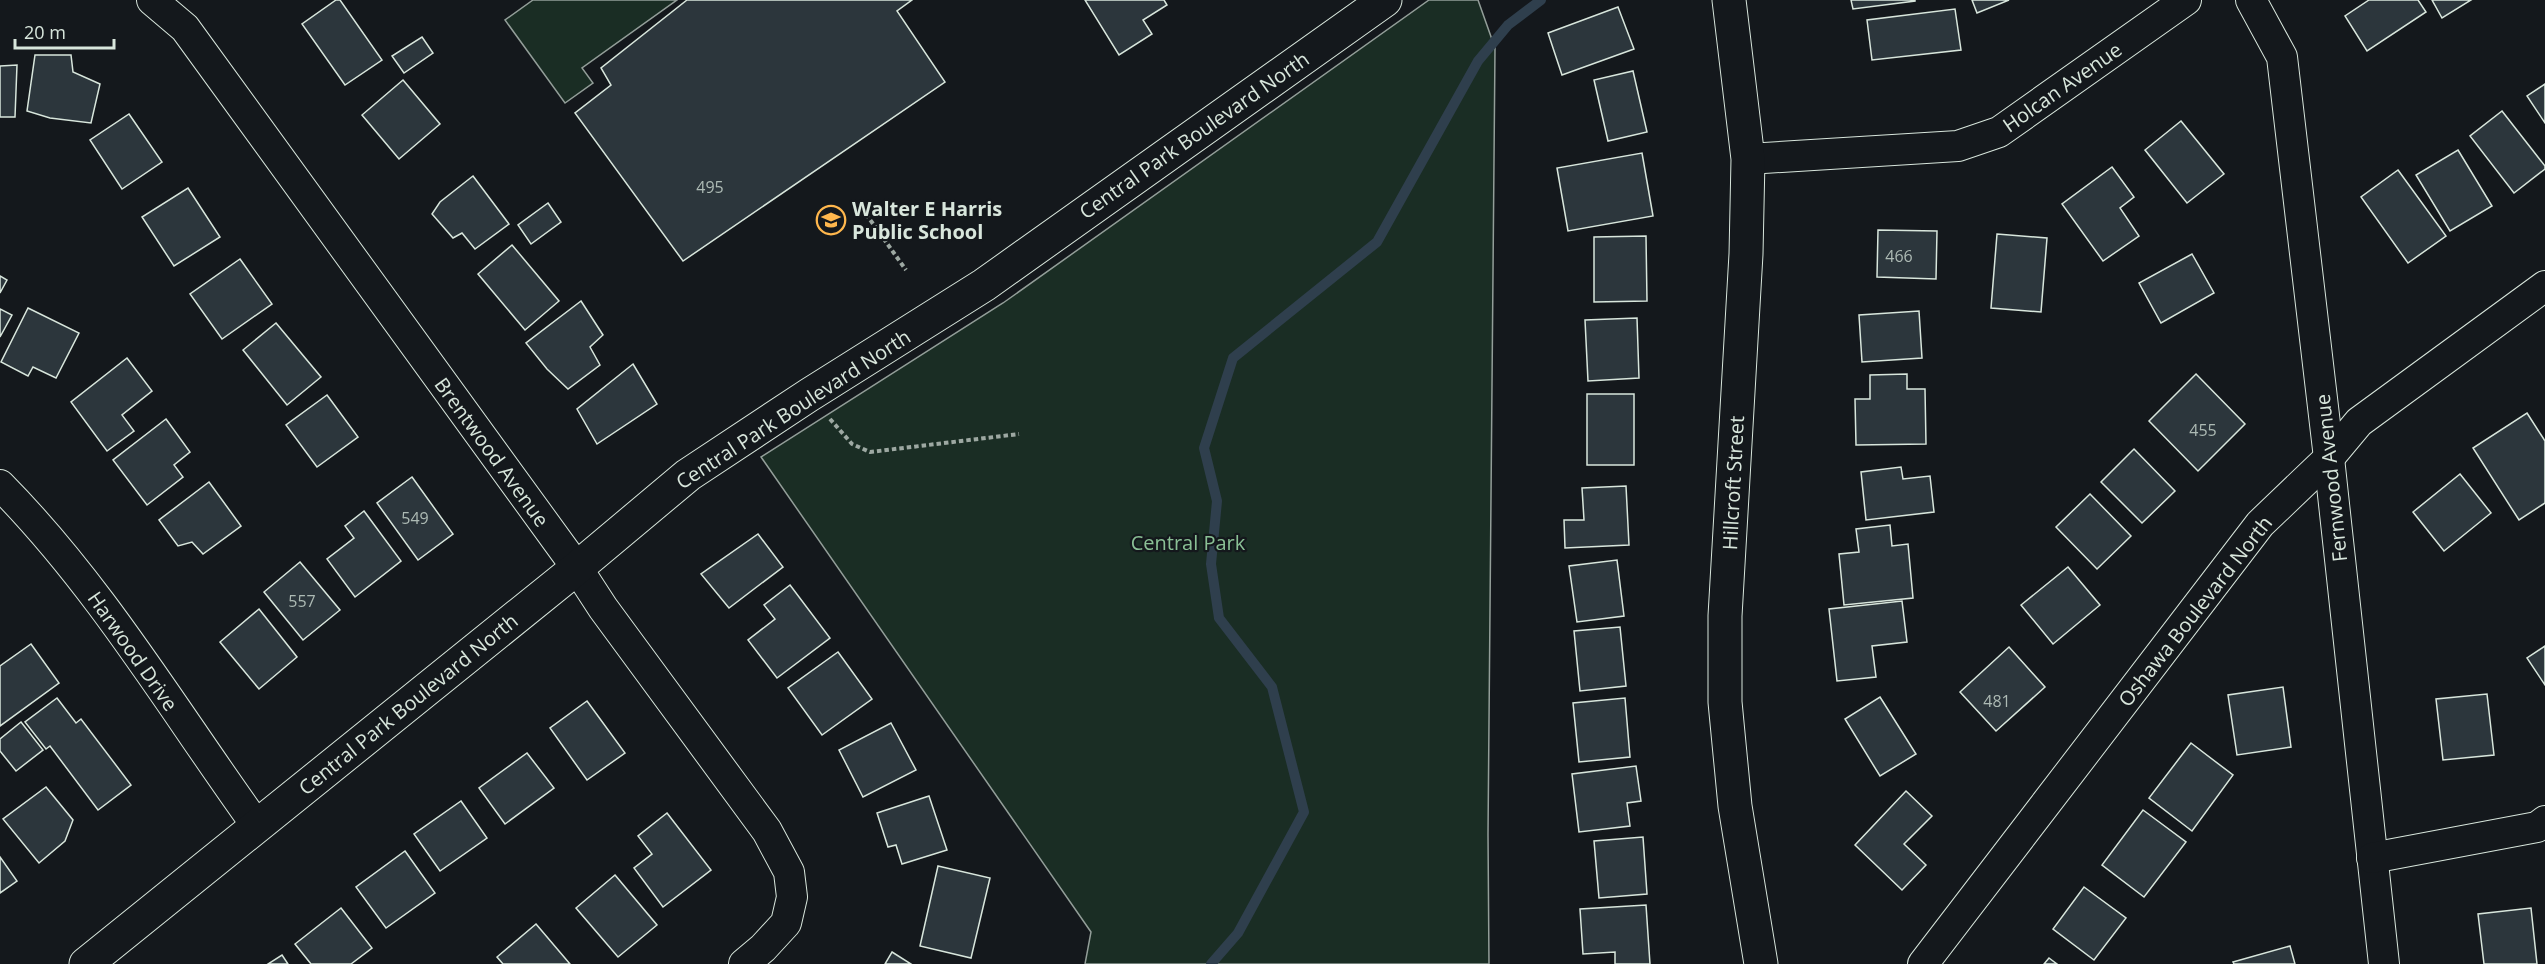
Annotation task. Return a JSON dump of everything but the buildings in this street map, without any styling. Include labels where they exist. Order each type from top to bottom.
[{"type":"street","name":"Brentwood Avenue","points":[[152,0],[185,27],[577,568],[603,608],[767,831],[789,872],[792,897],[786,923],[764,948],[744,964]]},
{"type":"street","name":"Central Park Boulevard North","points":[[86,964],[577,568],[688,475],[809,395],[984,285],[1385,0]]},
{"type":"street","name":"Hillcroft Street","points":[[1729,0],[1748,159],[1746,254],[1725,616],[1725,702],[1735,806],[1761,963]]},
{"type":"street","name":"Holcan Avenue","points":[[1748,159],[1958,146],[1999,132],[2186,0]]},
{"type":"street","name":"Fernwood Avenue","points":[[2251,0],[2282,57],[2329,458],[2384,964]]},
{"type":"street","name":"Oshawa Boulevard North","points":[[1923,964],[2260,524],[2329,458],[2359,422],[2545,286]]},
{"type":"street","name":"Harwood Drive","points":[[0,485],[37,522],[99,601],[256,826]]},
{"type":"street","points":[[2372,858],[2537,827],[2545,821]]},
{"type":"path","points":[[866,214],[906,270]]},
{"type":"path","points":[[809,395],[852,444],[870,452],[1019,434]]},
{"type":"green space","points":[[533,0],[677,0],[582,68],[593,83],[565,103],[505,20]]},
{"type":"green space","name":"Central Park","points":[[1429,0],[1478,0],[1495,48],[1488,834],[1489,964],[1085,964],[1091,932],[761,457],[1003,303]]},
{"type":"waterway","points":[[1211,964],[1238,933],[1304,812],[1272,687],[1219,618],[1211,564],[1217,501],[1204,448],[1233,358],[1377,242],[1478,61],[1508,25],[1541,0]]},
{"type":"place","name":"Walter E Harris Public School","points":[[831,220]]}]
